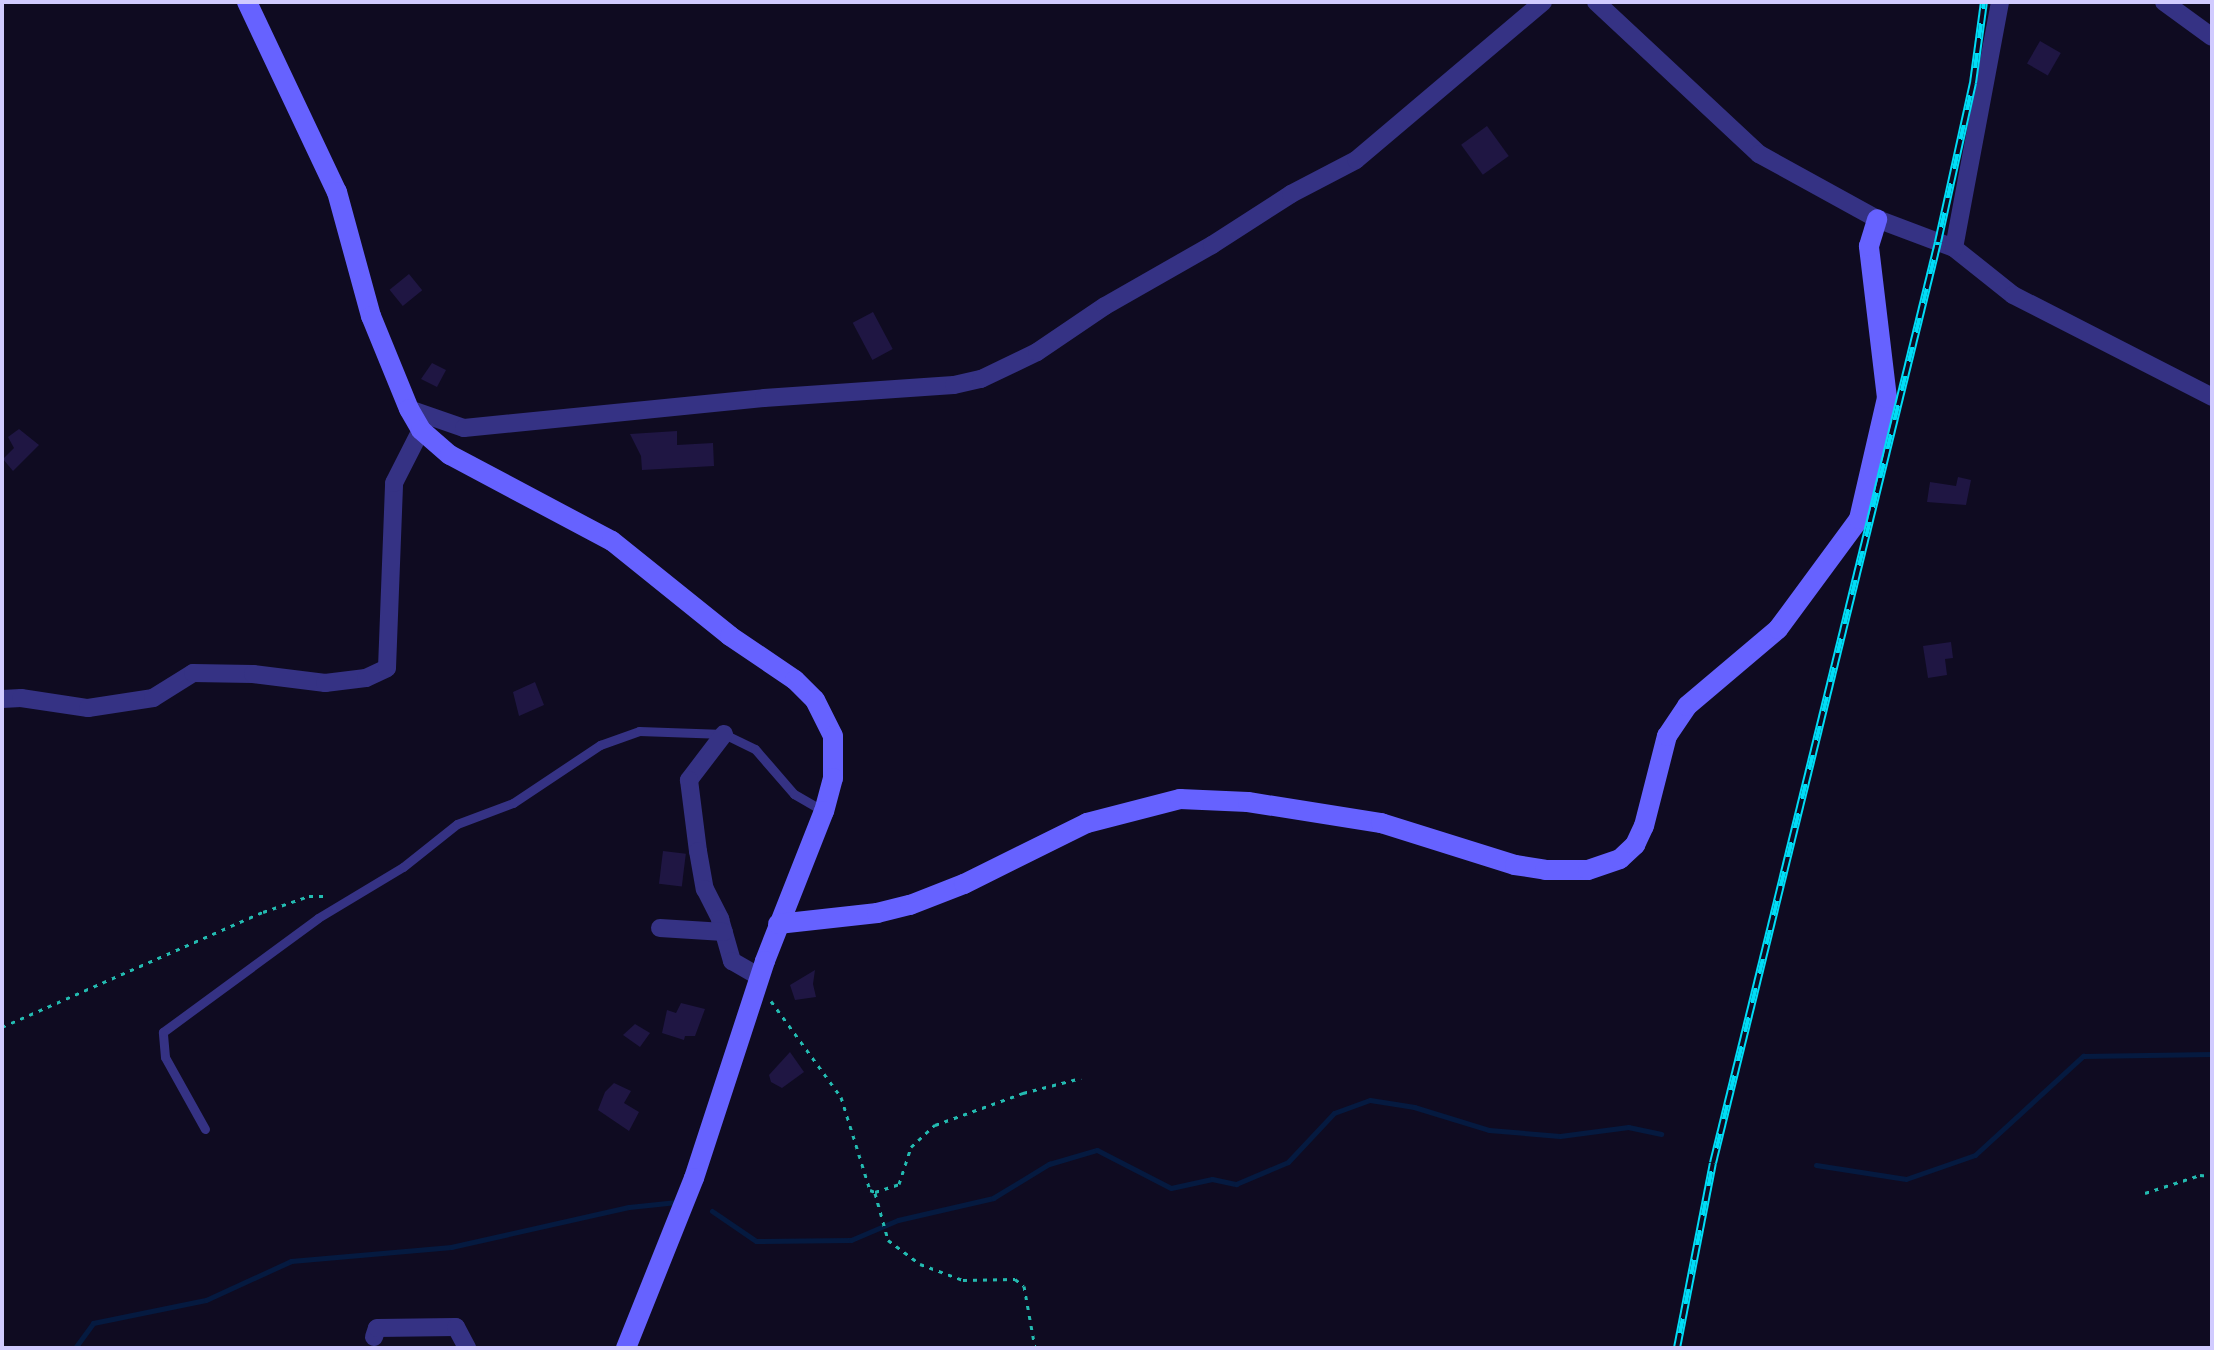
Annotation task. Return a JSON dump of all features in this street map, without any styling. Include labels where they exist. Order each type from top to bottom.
[{"type":"street","points":[[247,2],[337,192],[371,316],[409,409],[421,430],[450,455],[612,541],[673,593],[795,680],[815,700],[833,736],[835,756],[824,811],[778,924],[694,1178],[626,1348]]},
{"type":"street","points":[[409,409],[464,428],[764,398],[954,385],[981,379],[1037,352],[1105,306],[1212,245],[1291,194],[1356,160],[1543,2]]},
{"type":"street","points":[[1596,2],[1759,154],[1877,219],[1954,248],[2013,295],[2212,397]]},
{"type":"street","points":[[1954,248],[2000,2]]},
{"type":"street","points":[[2164,2],[2212,37]]},
{"type":"street","points":[[778,924],[877,913],[910,905],[964,884],[1087,823],[1180,799],[1248,802],[1381,823],[1515,865],[1545,870],[1588,870],[1620,859],[1635,845],[1644,826],[1667,736],[1687,706],[1778,629],[1859,519],[1887,398],[1869,246],[1877,219]]},
{"type":"street","points":[[2,699],[21,698],[88,708],[153,698],[193,673],[253,674],[325,683],[366,678],[387,668],[394,483],[421,430]]},
{"type":"street","points":[[724,734],[689,780],[705,889],[724,932],[732,961],[758,981]]},
{"type":"street","points":[[660,928],[724,932]]},
{"type":"street","points":[[374,1337],[377,1328],[456,1327],[467,1348]]},
{"type":"lane","points":[[205,1129],[165,1057],[163,1032],[318,918],[403,867],[457,824],[513,803],[600,745],[639,731],[724,734],[755,749],[794,794],[824,811]]},
{"type":"path","points":[[2,1027],[263,912],[309,896],[354,896]]},
{"type":"path","points":[[758,981],[841,1097],[870,1190],[875,1192],[899,1184],[911,1147],[935,1125],[1023,1093],[1081,1078]]},
{"type":"path","points":[[2145,1193],[2200,1175],[2212,1176]]},
{"type":"path","points":[[875,1192],[887,1238],[920,1264],[963,1280],[1015,1279],[1024,1286],[1035,1348]]},
{"type":"building","points":[[2040,41],[2061,53],[2048,76],[2027,64]]},
{"type":"building","points":[[1487,126],[1509,156],[1483,175],[1461,145]]},
{"type":"building","points":[[409,274],[422,290],[403,306],[390,290]]},
{"type":"building","points":[[873,312],[893,349],[872,360],[853,323]]},
{"type":"building","points":[[432,363],[446,370],[437,387],[421,379]]},
{"type":"building","points":[[19,429],[39,445],[13,471],[3,459],[14,448],[8,437]]},
{"type":"building","points":[[677,431],[677,445],[713,443],[714,466],[642,470],[641,456],[630,434]]},
{"type":"building","points":[[1958,477],[1971,480],[1966,505],[1927,502],[1930,482],[1956,486]]},
{"type":"building","points":[[1951,642],[1953,658],[1945,659],[1947,675],[1928,678],[1923,646]]},
{"type":"building","points":[[535,682],[544,705],[519,716],[513,692]]},
{"type":"building","points":[[663,851],[686,854],[682,887],[659,884]]},
{"type":"building","points":[[815,970],[813,984],[816,997],[795,1000],[790,985]]},
{"type":"building","points":[[681,1003],[705,1009],[695,1036],[685,1036],[684,1040],[662,1033],[667,1010],[676,1013]]},
{"type":"building","points":[[635,1024],[650,1033],[640,1047],[623,1035]]},
{"type":"building","points":[[790,1052],[804,1072],[782,1088],[771,1082],[769,1075]]},
{"type":"building","points":[[614,1083],[631,1091],[624,1103],[639,1112],[629,1131],[598,1110],[605,1092]]},
{"type":"waterway","points":[[1816,1165],[1906,1179],[1975,1155],[2083,1056],[2212,1054]]},
{"type":"waterway","points":[[712,1211],[756,1241],[851,1240],[898,1220],[993,1198],[1049,1164],[1097,1150],[1171,1188],[1212,1179],[1236,1184],[1288,1162],[1334,1113],[1370,1100],[1414,1107],[1489,1130],[1560,1136],[1628,1127],[1661,1134]]},
{"type":"waterway","points":[[75,1348],[93,1323],[206,1300],[291,1261],[451,1247],[629,1207],[677,1202]]},
{"type":"railway","points":[[1677,1348],[1713,1163],[1938,242],[1973,83],[1984,2]]}]
